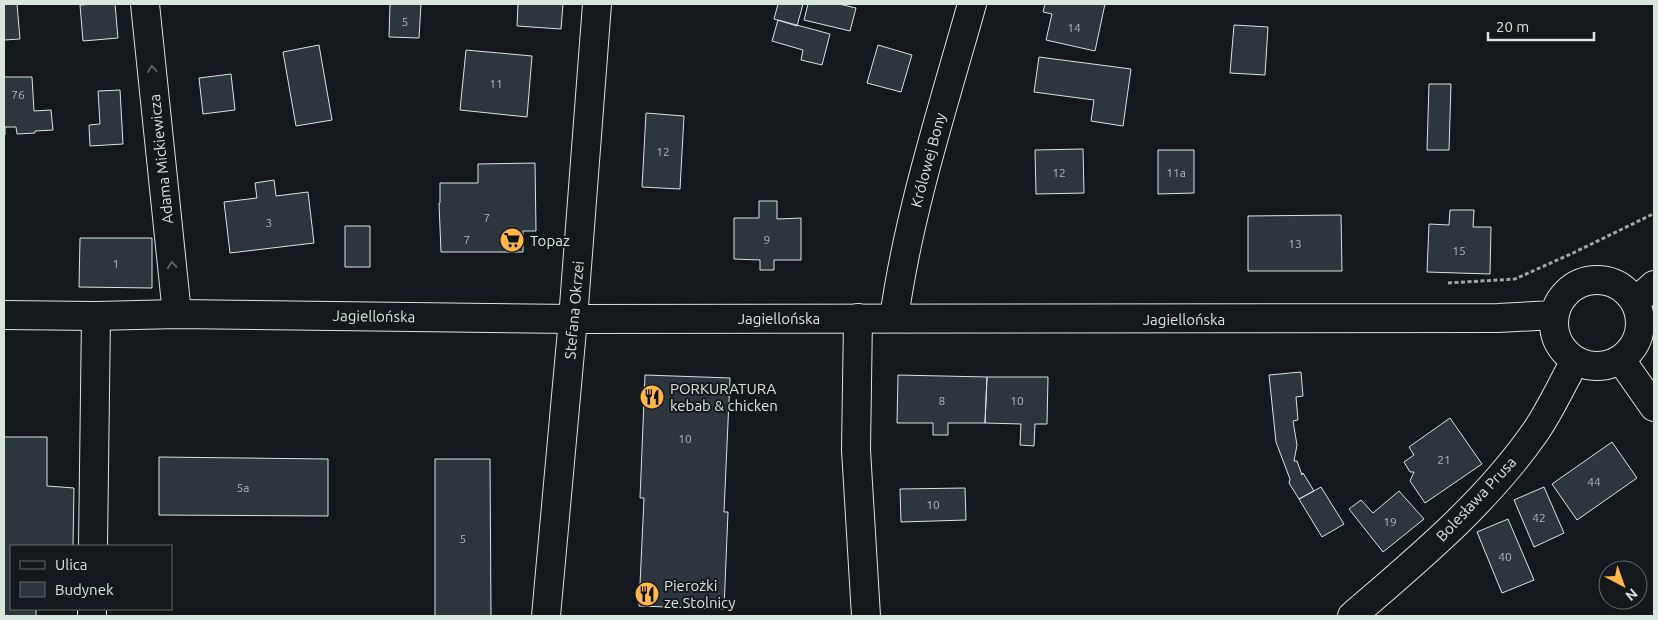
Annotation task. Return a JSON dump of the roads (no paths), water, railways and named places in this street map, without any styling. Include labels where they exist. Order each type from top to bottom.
[{"type":"street","name":"Adama Mickiewicza","points":[[145,4],[177,314]]},
{"type":"street","name":"Stefana Okrzei","points":[[546,616],[573,319],[597,4]]},
{"type":"street","name":"Królowej Bony","points":[[894,318],[916,201],[972,4]]},
{"type":"street","points":[[1589,280],[1607,281],[1623,288],[1644,293],[1639,334],[1632,348],[1621,360],[1606,366],[1590,366],[1575,361],[1562,349],[1554,333],[1554,315],[1561,299],[1573,287],[1589,280]]},
{"type":"street","name":"Jagiellońska","points":[[4,315],[96,316],[177,314],[573,319],[1498,318],[1554,315]]},
{"type":"street","points":[[93,545],[96,316]]},
{"type":"street","points":[[858,318],[856,450],[866,616]]},
{"type":"street","points":[[1621,360],[1654,407]]},
{"type":"street","name":"Bolesława Prusa","points":[[1352,616],[1460,520],[1500,477],[1537,430],[1575,361]]},
{"type":"place","name":"Topaz","points":[[512,240]]},
{"type":"place","name":"PORKURATURA kebab & chicken","points":[[652,397]]},
{"type":"place","name":"Pierożki ze Stolnicy","points":[[647,594]]}]
